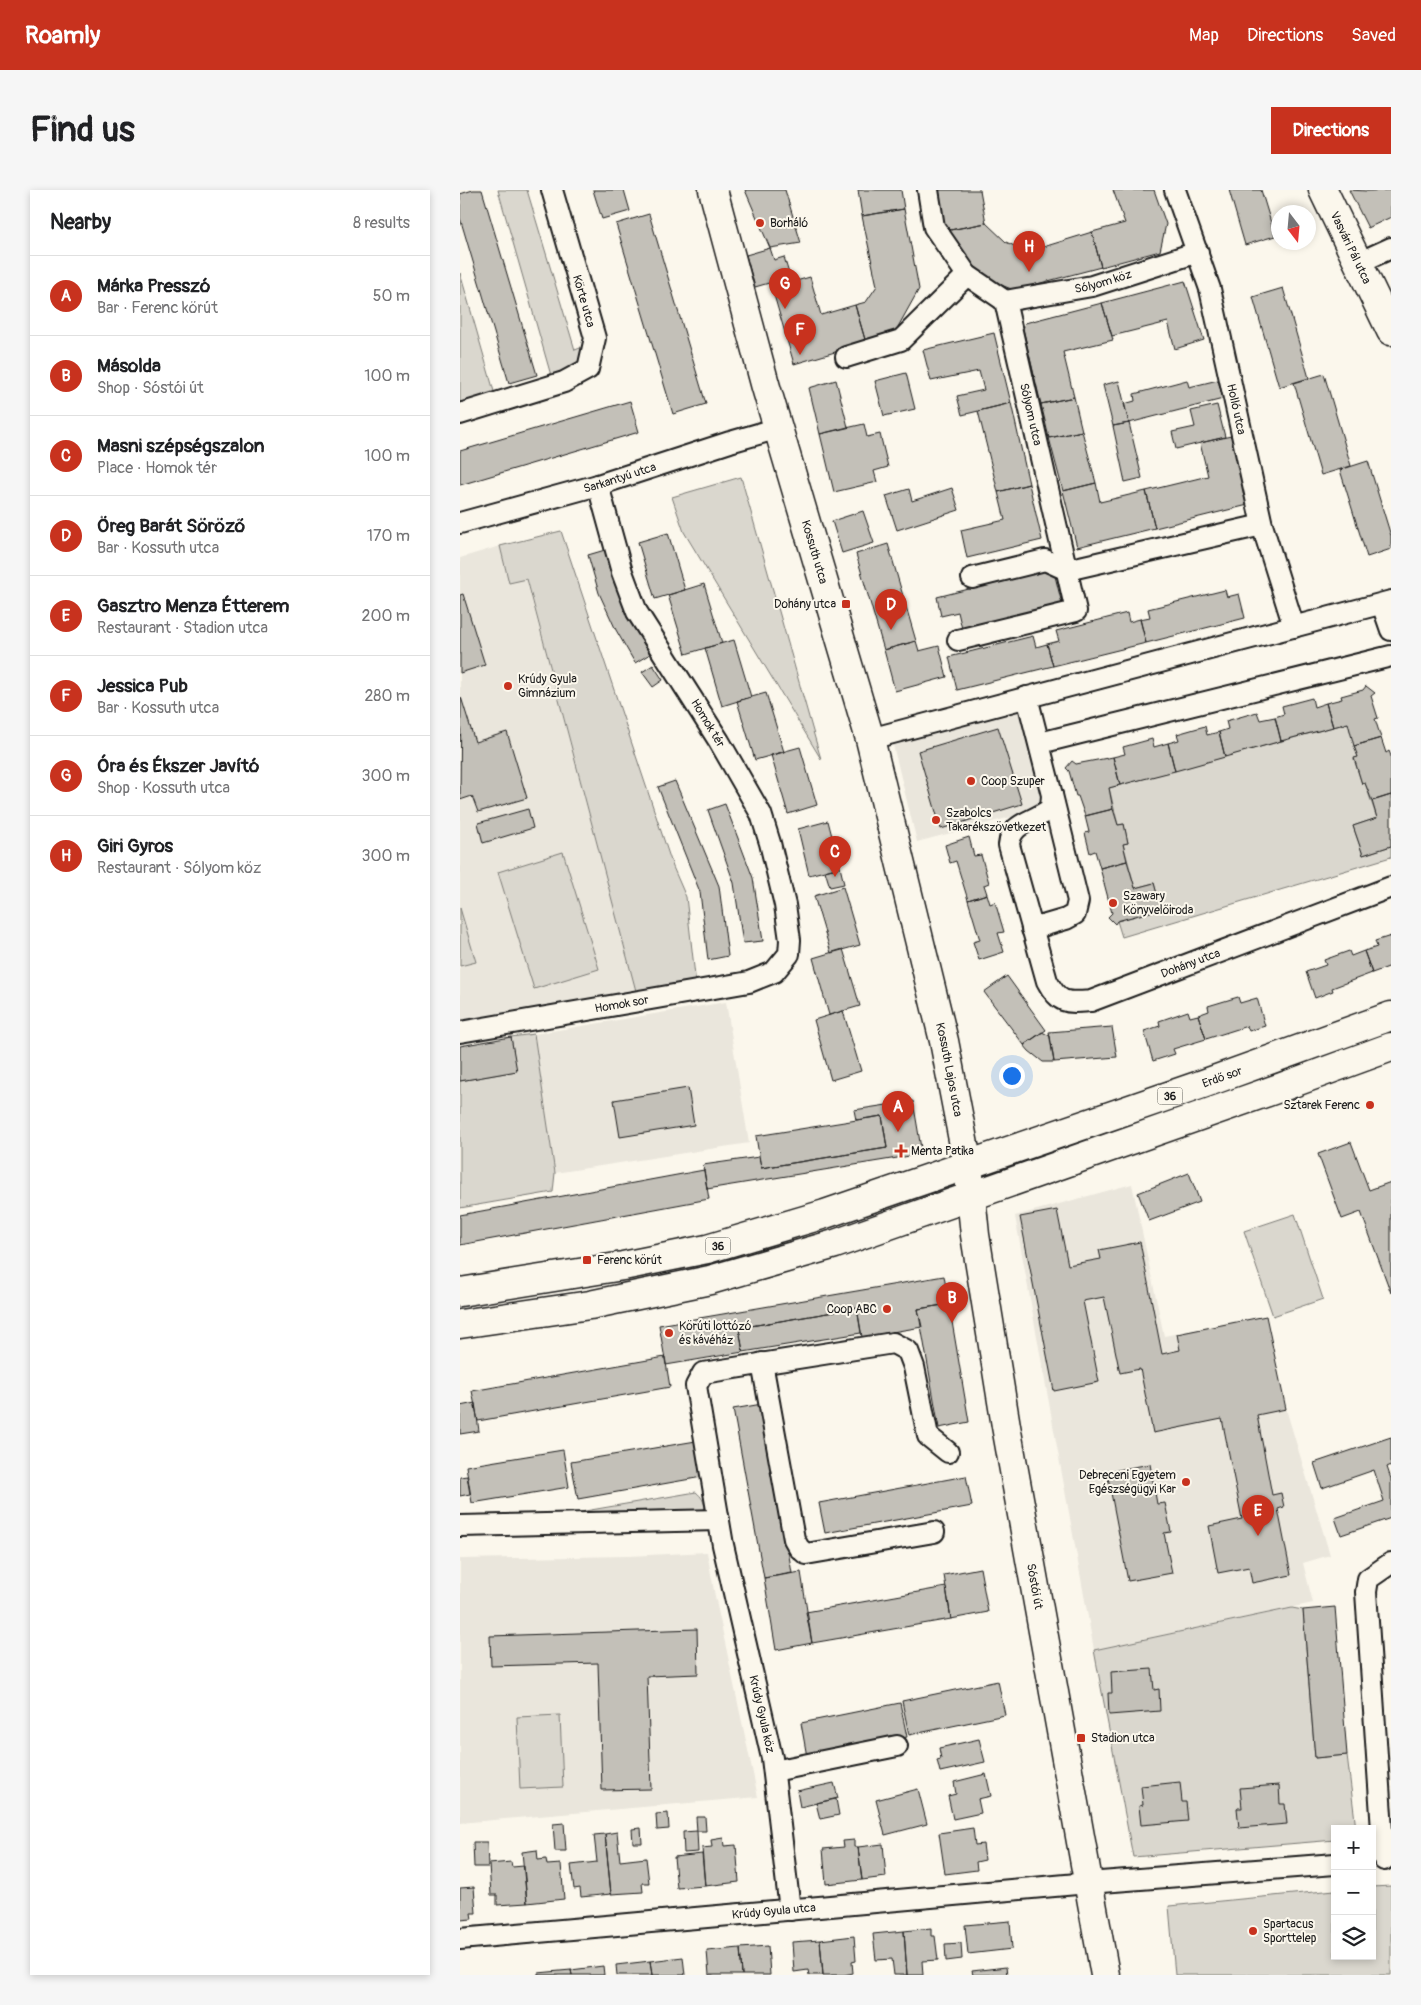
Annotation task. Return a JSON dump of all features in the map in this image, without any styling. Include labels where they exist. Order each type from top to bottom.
[{"type":"main road","name":"Kossuth utca","points":[[713,190],[779,428],[870,739],[920,945]]},
{"type":"main road","name":"Vasvári Pál utca","points":[[1323,190],[1391,331]]},
{"type":"main road","name":"Kossuth Lajos utca","points":[[920,945],[944,1041],[968,1166],[970,1197]]},
{"type":"main road","name":"Erdő sor","points":[[968,1166],[1391,1016]]},
{"type":"main road","name":"36","points":[[460,1324],[590,1305],[710,1280],[835,1244],[1282,1087],[1391,1046]]},
{"type":"main road","name":"36","points":[[460,1292],[550,1279],[707,1249],[825,1214],[968,1166]]},
{"type":"main road","name":"Sóstói út","points":[[970,1197],[1006,1426],[1105,1975]]},
{"type":"street","name":"Körte utca","points":[[460,414],[564,382],[588,369],[595,338],[552,190]]},
{"type":"street","points":[[928,190],[934,227],[967,275],[1005,301]]},
{"type":"street","name":"Holló utca","points":[[1175,190],[1210,289],[1262,525],[1294,627]]},
{"type":"street","points":[[1358,263],[1391,248]]},
{"type":"street","name":"Sólyom köz","points":[[1005,301],[1092,286],[1198,252]]},
{"type":"street","points":[[846,358],[901,340],[967,275]]},
{"type":"street","name":"Sólyom utca","points":[[958,640],[1076,611],[1005,301]]},
{"type":"street","name":"Sarkantyú utca","points":[[460,523],[598,485],[779,428]]},
{"type":"street","name":"Homok tér","points":[[598,485],[622,572],[637,612],[707,719],[761,814],[778,871],[790,940],[789,954],[780,967]]},
{"type":"street","points":[[972,578],[1045,560],[1067,570],[1262,525]]},
{"type":"street","points":[[870,739],[1387,603],[1391,630]]},
{"type":"street","points":[[1040,742],[1391,656]]},
{"type":"street","points":[[1027,697],[1040,742],[1078,901],[1075,914],[1066,920],[1032,929]]},
{"type":"street","name":"Dohány utca","points":[[1052,795],[1051,808],[1043,815],[1017,827],[1010,834],[1009,845],[1047,981],[1054,995],[1069,1003],[1091,1001],[1391,887]]},
{"type":"street","name":"Homok sor","points":[[460,1032],[749,982],[774,972],[780,967]]},
{"type":"street","name":"Krúdy Gyula köz","points":[[790,1910],[774,1771],[719,1520],[696,1386],[703,1373],[893,1343],[908,1351],[914,1367],[928,1436],[948,1452]]},
{"type":"street","points":[[762,1363],[789,1515],[794,1539],[799,1548],[806,1554],[825,1552],[934,1532]]},
{"type":"street","points":[[460,1526],[719,1520]]},
{"type":"street","points":[[1382,1861],[1366,1592],[1368,1579],[1391,1563]]},
{"type":"street","points":[[774,1771],[897,1746]]},
{"type":"street","points":[[1088,1883],[1331,1864]]},
{"type":"street","name":"Krúdy Gyula utca","points":[[460,1939],[1088,1883]]},
{"type":"shaded area","points":[[498,190],[527,190],[575,350],[588,345],[587,361],[552,379]]},
{"type":"shaded area","points":[[460,273],[495,395],[460,402]]},
{"type":"shaded area","points":[[741,477],[821,759],[684,532],[672,497]]},
{"type":"shaded area","points":[[561,531],[673,867],[686,897],[696,985],[636,991],[527,579],[509,583],[500,546]]},
{"type":"shaded area","name":"Krúdy Gyula Gimnázium","points":[[500,546],[509,583],[526,578],[636,991],[460,1020],[460,558]]},
{"type":"shaded area","points":[[1019,706],[1045,808],[917,842],[892,741]]},
{"type":"shaded area","points":[[1348,723],[1358,757],[1354,759],[1362,784],[1365,783],[1377,818],[1353,826],[1363,855],[1391,846],[1391,857],[1122,937],[1117,921],[1161,909],[1154,883],[1135,888],[1123,844],[1128,843],[1124,824],[1118,825],[1109,788]]},
{"type":"shaded area","points":[[563,852],[599,969],[534,989],[498,872]]},
{"type":"shaded area","points":[[460,908],[476,962],[460,966]]},
{"type":"shaded area","points":[[726,1002],[749,1143],[555,1173],[534,1034]]},
{"type":"shaded area","points":[[534,1034],[555,1173],[553,1192],[460,1208],[460,1081],[516,1071],[511,1037]]},
{"type":"shaded area","name":"Debreceni Egyetem Egészségügyi Kar","points":[[1132,1184],[1164,1336],[1266,1316],[1286,1409],[1330,1555],[1303,1563],[1313,1603],[1094,1650],[1015,1216]]},
{"type":"shaded area","points":[[1295,1214],[1323,1299],[1273,1316],[1244,1231]]},
{"type":"shaded area","points":[[696,1492],[702,1499],[705,1508],[699,1513],[581,1516],[581,1513],[585,1511]]},
{"type":"shaded area","points":[[707,1552],[758,1797],[460,1823],[460,1559],[629,1556]]},
{"type":"shaded area","points":[[1292,1608],[1303,1610],[1315,1758],[1347,1755],[1356,1825],[1331,1825],[1331,1840],[1133,1857],[1094,1650]]},
{"type":"shaded area","points":[[560,1715],[563,1787],[520,1789],[517,1717]]},
{"type":"shaded area","name":"Spartacus Sporttelep","points":[[1391,1886],[1391,1975],[1175,1975],[1169,1906],[1331,1890],[1331,1960],[1376,1960],[1376,1887]]},
{"type":"building","points":[[473,190],[482,190],[537,375],[509,383],[460,218],[460,194]]},
{"type":"building","points":[[593,190],[624,190],[630,211],[602,219]]},
{"type":"building","points":[[745,190],[785,190],[801,243],[770,248]]},
{"type":"building","points":[[858,190],[901,190],[904,209],[862,216]]},
{"type":"building","points":[[937,190],[980,190],[986,223],[945,231]]},
{"type":"building","points":[[1113,190],[1154,190],[1166,224],[1160,251],[1101,267],[1092,232],[1125,223]]},
{"type":"building","points":[[1229,190],[1261,190],[1271,223],[1271,237],[1245,245]]},
{"type":"building","points":[[1349,190],[1391,190],[1391,217],[1368,228]]},
{"type":"building","points":[[904,209],[919,289],[894,334],[866,343],[855,305],[866,302],[877,286],[862,216]]},
{"type":"building","points":[[649,214],[706,404],[673,414],[616,224]]},
{"type":"building","points":[[986,223],[1006,242],[1027,252],[1092,232],[1101,267],[1014,290],[983,278],[945,231]]},
{"type":"building","points":[[770,248],[774,260],[784,257],[790,277],[755,287],[746,255]]},
{"type":"building","points":[[810,277],[821,315],[855,305],[866,343],[794,364],[772,288]]},
{"type":"building","points":[[1185,281],[1204,340],[1175,349],[1168,322],[1112,336],[1102,303]]},
{"type":"building","points":[[1283,288],[1309,378],[1279,387],[1253,297]]},
{"type":"building","points":[[1102,303],[1113,340],[1063,352],[1074,397],[1041,404],[1023,329],[1025,323]]},
{"type":"building","points":[[994,333],[1011,403],[962,415],[957,396],[984,390],[979,371],[931,381],[923,350]]},
{"type":"building","points":[[906,373],[915,409],[884,416],[875,381]]},
{"type":"building","points":[[1324,374],[1351,466],[1321,475],[1294,383]]},
{"type":"building","points":[[836,380],[848,427],[820,434],[809,388]]},
{"type":"building","points":[[1187,380],[1189,387],[1218,380],[1223,399],[1129,423],[1124,404],[1135,401],[1134,394]]},
{"type":"building","points":[[1119,381],[1129,423],[1113,426],[1103,385]]},
{"type":"building","points":[[1074,397],[1082,431],[1049,438],[1041,404]]},
{"type":"building","points":[[630,401],[639,432],[460,485],[460,451]]},
{"type":"building","points":[[1011,403],[1029,484],[998,492],[978,411]]},
{"type":"building","points":[[1217,405],[1225,437],[1176,449],[1172,432],[1195,427],[1191,411]]},
{"type":"building","points":[[1129,423],[1142,478],[1125,482],[1113,426]]},
{"type":"building","points":[[864,424],[867,437],[880,434],[888,467],[874,471],[877,482],[834,492],[820,434]]},
{"type":"building","points":[[1082,431],[1096,483],[1063,491],[1049,438]]},
{"type":"building","points":[[1231,436],[1248,505],[1155,528],[1146,491],[1208,476],[1200,443]]},
{"type":"building","points":[[1368,461],[1391,536],[1391,549],[1367,557],[1340,470]]},
{"type":"building","points":[[1096,483],[1100,502],[1146,491],[1155,528],[1077,547],[1063,491]]},
{"type":"building","points":[[1029,484],[1042,540],[967,558],[961,530],[1005,520],[998,492]]},
{"type":"building","points":[[952,488],[959,510],[897,530],[886,496],[909,489],[912,501]]},
{"type":"building","points":[[863,511],[874,543],[842,553],[832,521]]},
{"type":"building","points":[[668,533],[685,590],[655,599],[638,542]]},
{"type":"building","points":[[888,544],[916,641],[884,650],[856,554]]},
{"type":"building","points":[[605,550],[616,587],[631,623],[650,654],[635,663],[616,630],[599,593],[588,555]]},
{"type":"building","points":[[1053,568],[1062,604],[962,629],[958,612],[941,616],[937,597]]},
{"type":"building","points":[[704,584],[722,643],[686,654],[668,595]]},
{"type":"building","points":[[1225,590],[1227,597],[1239,594],[1245,618],[1146,643],[1140,619],[1150,617],[1148,609]]},
{"type":"building","points":[[463,594],[485,665],[460,673],[460,595]]},
{"type":"building","points":[[1127,613],[1129,622],[1140,619],[1146,643],[1053,666],[1047,644],[1059,641],[1056,631]]},
{"type":"building","points":[[1033,636],[1036,647],[1047,644],[1053,666],[957,690],[949,657]]},
{"type":"building","points":[[734,640],[751,697],[722,706],[705,648]]},
{"type":"building","points":[[916,641],[919,651],[939,646],[947,677],[895,691],[884,650]]},
{"type":"building","points":[[653,665],[663,680],[653,687],[642,672]]},
{"type":"building","points":[[1366,686],[1375,693],[1371,696],[1378,718],[1375,719],[1381,738],[1354,746],[1348,723],[1333,727],[1326,703],[1342,699],[1341,696],[1363,690]]},
{"type":"building","points":[[766,693],[784,752],[755,760],[737,701]]},
{"type":"building","points":[[461,697],[475,742],[507,732],[527,798],[478,812],[472,796],[460,800]]},
{"type":"building","points":[[1312,698],[1314,707],[1326,703],[1333,727],[1281,741],[1275,717],[1284,714],[1282,706]]},
{"type":"building","points":[[1257,712],[1260,720],[1275,717],[1281,741],[1225,757],[1219,732],[1228,729],[1226,721]]},
{"type":"building","points":[[1205,726],[1207,735],[1219,732],[1225,757],[1175,771],[1168,743],[1179,740],[1177,734]]},
{"type":"building","name":"Coop Szuper","points":[[998,727],[1022,804],[941,829],[918,751]]},
{"type":"building","points":[[1381,738],[1386,753],[1389,751],[1391,756],[1391,795],[1372,801],[1365,783],[1362,784],[1354,758],[1358,757],[1354,746]]},
{"type":"building","points":[[1152,739],[1154,747],[1168,743],[1175,771],[1120,785],[1113,757],[1125,754],[1123,747]]},
{"type":"building","points":[[800,747],[817,805],[788,814],[771,755]]},
{"type":"building","points":[[1113,757],[1120,785],[1109,788],[1113,809],[1085,816],[1078,796],[1076,796],[1069,771],[1066,768],[1072,761],[1076,764]]},
{"type":"building","points":[[675,781],[719,886],[728,956],[708,960],[700,892],[658,787]]},
{"type":"building","points":[[1391,795],[1391,846],[1363,855],[1353,826],[1377,818],[1372,801]]},
{"type":"building","points":[[725,804],[753,878],[763,941],[743,943],[734,883],[708,810]]},
{"type":"building","points":[[528,809],[533,828],[483,843],[478,823]]},
{"type":"building","points":[[1113,809],[1118,825],[1124,824],[1128,843],[1123,844],[1127,861],[1100,868],[1095,851],[1090,853],[1085,833],[1089,832],[1085,816]]},
{"type":"building","points":[[828,821],[840,867],[809,875],[798,829]]},
{"type":"building","points":[[969,837],[974,856],[981,855],[989,883],[984,885],[987,894],[968,900],[956,861],[950,863],[945,845]]},
{"type":"building","points":[[1127,861],[1135,888],[1154,883],[1161,909],[1117,921],[1115,924],[1108,917],[1112,913],[1100,868]]},
{"type":"building","points":[[840,867],[844,884],[830,887],[825,871]]},
{"type":"building","points":[[843,887],[860,945],[831,953],[814,896]]},
{"type":"building","points":[[987,894],[990,904],[995,902],[1004,932],[998,933],[1004,952],[979,960],[973,942],[980,940],[968,900]]},
{"type":"building","points":[[1391,936],[1391,966],[1372,973],[1364,951],[1377,947],[1375,941]]},
{"type":"building","points":[[843,949],[860,1006],[829,1015],[813,958]]},
{"type":"building","points":[[1349,951],[1351,956],[1364,951],[1372,973],[1332,988],[1333,991],[1315,998],[1306,972],[1326,965],[1324,960]]},
{"type":"building","points":[[1007,976],[1046,1030],[1024,1045],[984,992]]},
{"type":"building","points":[[1238,997],[1240,1003],[1257,998],[1265,1026],[1249,1031],[1247,1026],[1206,1039],[1198,1015],[1209,1011],[1208,1006]]},
{"type":"building","points":[[843,1011],[861,1071],[831,1080],[814,1020]]},
{"type":"building","points":[[1188,1011],[1190,1017],[1198,1015],[1206,1039],[1173,1049],[1175,1054],[1153,1061],[1144,1031],[1160,1026],[1159,1021]]},
{"type":"building","points":[[1112,1027],[1117,1057],[1054,1062],[1049,1032]]},
{"type":"building","points":[[1042,1032],[1050,1036],[1054,1062],[1043,1062],[1024,1045]]},
{"type":"building","points":[[511,1037],[517,1071],[460,1081],[460,1046]]},
{"type":"building","points":[[688,1088],[694,1125],[620,1137],[614,1100]]},
{"type":"building","points":[[913,1101],[922,1154],[707,1189],[703,1165],[759,1157],[761,1168],[887,1148],[882,1116],[856,1120],[854,1110]]},
{"type":"building","points":[[882,1116],[887,1148],[761,1168],[756,1136]]},
{"type":"building","points":[[1351,1142],[1369,1190],[1391,1182],[1391,1293],[1361,1212],[1342,1219],[1318,1154]]},
{"type":"building","points":[[704,1170],[709,1199],[460,1245],[460,1215]]},
{"type":"building","points":[[1189,1173],[1200,1202],[1149,1221],[1138,1193]]},
{"type":"building","points":[[1057,1210],[1068,1265],[1101,1259],[1099,1250],[1140,1242],[1162,1354],[1180,1350],[1177,1334],[1266,1316],[1286,1409],[1257,1415],[1272,1495],[1281,1493],[1284,1507],[1278,1509],[1291,1575],[1252,1583],[1249,1567],[1218,1573],[1209,1526],[1242,1519],[1222,1419],[1153,1433],[1140,1369],[1120,1373],[1104,1297],[1083,1301],[1099,1382],[1054,1391],[1020,1217]]},
{"type":"building","points":[[944,1276],[949,1304],[918,1309],[922,1327],[862,1337],[857,1308],[739,1328],[743,1352],[666,1365],[659,1325]]},
{"type":"building","points":[[949,1304],[969,1422],[939,1428],[918,1309]]},
{"type":"building","points":[[857,1308],[861,1333],[743,1352],[739,1328]]},
{"type":"building","points":[[665,1357],[670,1387],[478,1421],[472,1391]]},
{"type":"building","points":[[475,1403],[479,1431],[460,1434],[460,1406]]},
{"type":"building","points":[[762,1404],[792,1573],[764,1578],[733,1409]]},
{"type":"building","points":[[1391,1437],[1391,1465],[1387,1467],[1391,1479],[1391,1518],[1341,1535],[1335,1518],[1384,1501],[1374,1470],[1322,1488],[1314,1463]]},
{"type":"building","points":[[696,1441],[702,1477],[578,1499],[571,1462]]},
{"type":"building","points":[[563,1450],[569,1487],[472,1503],[466,1466]]},
{"type":"building","points":[[1150,1464],[1157,1504],[1165,1503],[1171,1532],[1164,1533],[1172,1573],[1128,1581],[1107,1472]]},
{"type":"building","points":[[467,1476],[470,1494],[460,1496],[460,1477]]},
{"type":"building","points":[[966,1476],[972,1506],[825,1533],[819,1503]]},
{"type":"building","points":[[980,1568],[988,1612],[951,1619],[944,1575]]},
{"type":"building","points":[[801,1572],[812,1643],[776,1650],[764,1578]]},
{"type":"building","points":[[946,1587],[951,1619],[812,1643],[806,1612]]},
{"type":"building","points":[[1335,1607],[1347,1755],[1315,1758],[1303,1610]]},
{"type":"building","points":[[697,1629],[698,1674],[647,1676],[651,1789],[602,1790],[598,1663],[491,1666],[490,1636]]},
{"type":"building","points":[[1152,1669],[1154,1690],[1159,1689],[1160,1711],[1109,1715],[1108,1693],[1112,1693],[1111,1672]]},
{"type":"building","points":[[998,1681],[1005,1715],[909,1735],[902,1701]]},
{"type":"building","points":[[900,1703],[907,1737],[807,1757],[801,1723]]},
{"type":"building","points":[[979,1739],[985,1762],[940,1772],[937,1760],[941,1759],[939,1748]]},
{"type":"building","points":[[986,1774],[991,1796],[978,1799],[981,1813],[953,1819],[948,1796],[956,1794],[954,1782]]},
{"type":"building","points":[[1180,1782],[1182,1802],[1186,1802],[1188,1821],[1141,1825],[1139,1806],[1143,1805],[1141,1786]]},
{"type":"building","points":[[834,1783],[838,1798],[800,1807],[797,1791]]},
{"type":"building","points":[[1279,1785],[1280,1804],[1285,1804],[1287,1824],[1239,1828],[1237,1808],[1242,1808],[1240,1788]]},
{"type":"building","points":[[918,1789],[927,1824],[885,1835],[876,1800]]},
{"type":"building","points":[[836,1799],[839,1815],[820,1819],[816,1803]]},
{"type":"building","points":[[668,1813],[669,1829],[657,1830],[656,1814]]},
{"type":"building","points":[[696,1817],[705,1817],[706,1831],[697,1831]]},
{"type":"building","points":[[564,1823],[566,1851],[555,1851],[553,1824]]},
{"type":"building","points":[[641,1828],[642,1843],[633,1843],[632,1829]]},
{"type":"building","points":[[973,1828],[975,1845],[983,1844],[985,1860],[976,1862],[977,1870],[945,1874],[939,1833]]},
{"type":"building","points":[[697,1831],[698,1852],[684,1853],[683,1832]]},
{"type":"building","points":[[617,1832],[620,1861],[646,1858],[649,1883],[642,1883],[643,1892],[611,1894],[605,1834]]},
{"type":"building","points":[[605,1834],[611,1894],[581,1897],[580,1888],[574,1889],[571,1865],[597,1862],[594,1835]]},
{"type":"building","points":[[723,1838],[724,1846],[736,1845],[739,1882],[705,1886],[702,1848],[712,1847],[711,1840]]},
{"type":"building","points":[[854,1840],[854,1847],[858,1847],[862,1880],[826,1884],[823,1849],[844,1847],[843,1841]]},
{"type":"building","points":[[473,1842],[487,1842],[488,1867],[474,1867]]},
{"type":"building","points":[[883,1844],[886,1877],[862,1880],[858,1847]]},
{"type":"building","points":[[537,1850],[538,1860],[546,1859],[547,1865],[561,1864],[564,1899],[527,1903],[522,1852]]},
{"type":"building","points":[[702,1854],[705,1886],[677,1888],[674,1857]]},
{"type":"building","points":[[511,1862],[512,1867],[524,1866],[527,1903],[497,1905],[497,1895],[491,1895],[489,1864]]},
{"type":"building","points":[[474,1887],[476,1913],[471,1913],[472,1919],[460,1920],[460,1888]]},
{"type":"building","points":[[1010,1921],[1012,1949],[968,1954],[965,1925]]},
{"type":"building","points":[[931,1928],[931,1936],[935,1936],[938,1960],[922,1961],[923,1975],[907,1975],[904,1931]]},
{"type":"building","points":[[904,1931],[907,1975],[894,1975],[892,1959],[876,1960],[873,1934]]},
{"type":"building","points":[[854,1936],[856,1961],[852,1962],[853,1973],[823,1975],[820,1940]]},
{"type":"building","points":[[820,1940],[823,1975],[809,1975],[808,1970],[794,1972],[792,1942]]},
{"type":"building","points":[[961,1943],[962,1959],[946,1961],[945,1944]]},
{"type":"building","points":[[768,1946],[770,1975],[742,1975],[740,1948]]},
{"type":"building","points":[[740,1948],[742,1975],[709,1975],[707,1951]]},
{"type":"building","points":[[683,1957],[685,1975],[652,1975],[650,1961]]},
{"type":"building","points":[[650,1961],[652,1975],[617,1975],[616,1965]]},
{"type":"building","points":[[603,1966],[604,1975],[572,1975],[571,1970]]},
{"type":"building","points":[[1006,1967],[1007,1975],[973,1975],[972,1971]]},
{"type":"building","points":[[571,1970],[572,1975],[538,1975],[538,1973]]},
{"type":"place","name":"Borháló","points":[[760,223]]},
{"type":"place","name":"Giri Gyros","points":[[1029,272]]},
{"type":"place","name":"Óra és Ékszer Javító","points":[[785,309]]},
{"type":"place","name":"Jessica Pub","points":[[800,355]]},
{"type":"place","name":"Dohány utca","points":[[846,604]]},
{"type":"place","name":"Öreg Barát Söröző","points":[[891,630]]},
{"type":"place","name":"Krúdy Gyula Gimnázium","points":[[508,686]]},
{"type":"place","name":"Coop Szuper","points":[[971,781]]},
{"type":"place","name":"Szabolcs Takarékszövetkezet","points":[[936,820]]},
{"type":"place","name":"Masni szépségszalon","points":[[835,877]]},
{"type":"place","name":"Szawary Könyvelőiroda","points":[[1113,903]]},
{"type":"place","name":"Sztarek Ferenc","points":[[1370,1105]]},
{"type":"place","name":"Márka Presszó","points":[[898,1132]]},
{"type":"place","name":"Menta Patika","points":[[901,1151]]},
{"type":"place","name":"Ferenc körút","points":[[587,1260]]},
{"type":"place","name":"Coop ABC","points":[[887,1309]]},
{"type":"place","name":"Másolda","points":[[952,1323]]},
{"type":"place","name":"Körúti lottózó és kávéház","points":[[669,1333]]},
{"type":"place","name":"Debreceni Egyetem Egészségügyi Kar","points":[[1186,1482]]},
{"type":"place","name":"Gasztro Menza Étterem","points":[[1258,1536]]},
{"type":"place","name":"Stadion utca","points":[[1081,1738]]},
{"type":"place","name":"Spartacus Sporttelep","points":[[1253,1931]]}]
